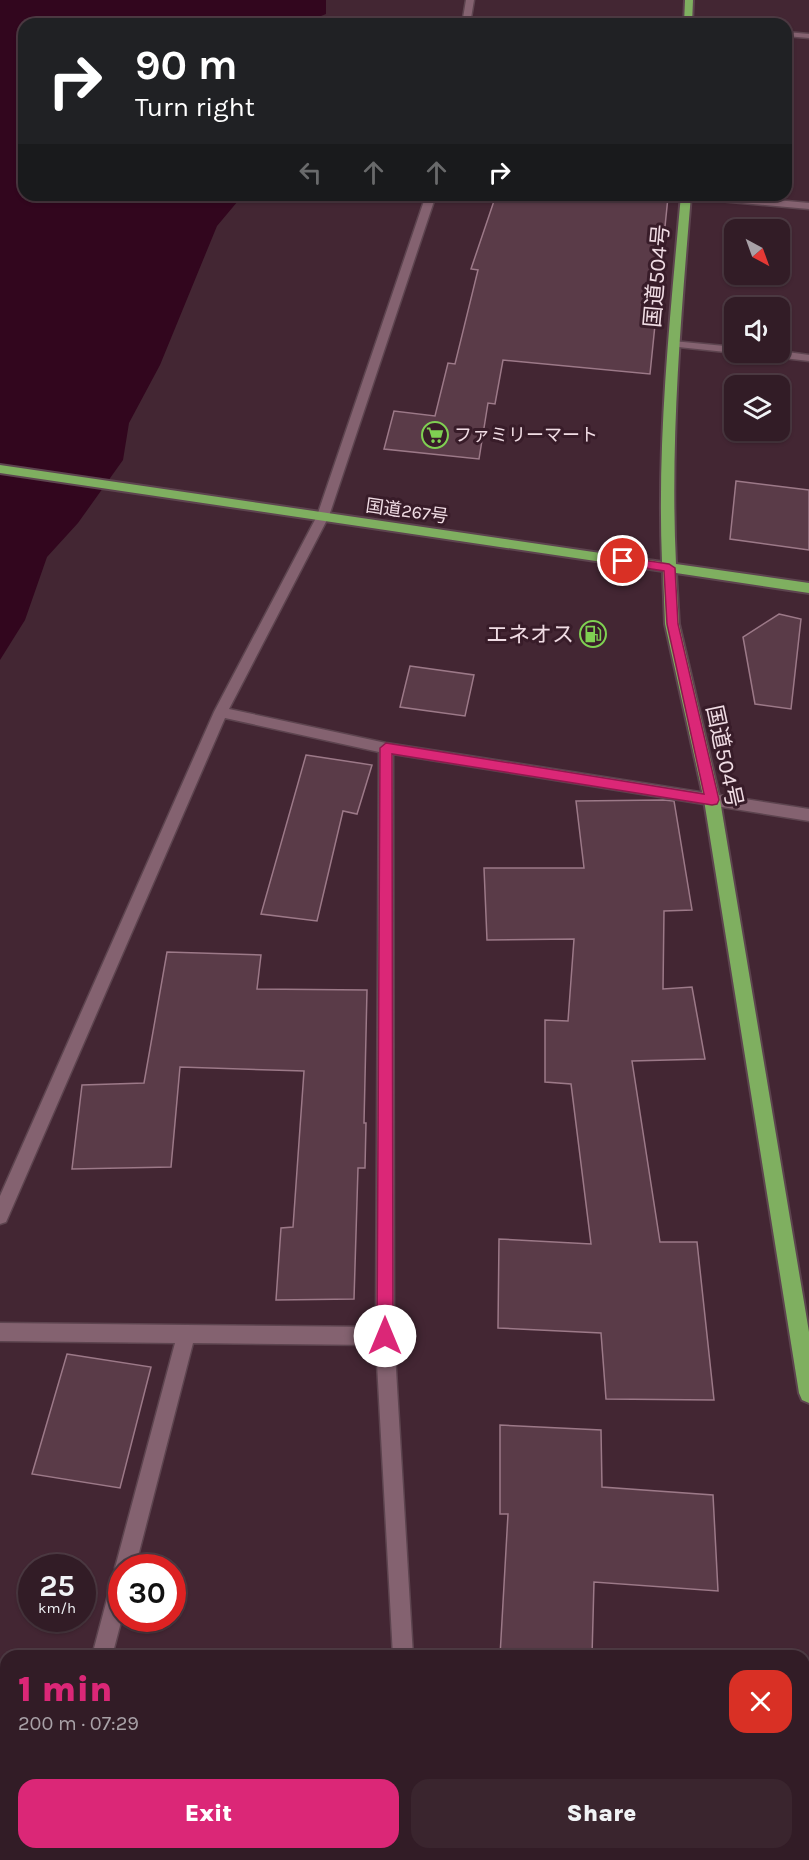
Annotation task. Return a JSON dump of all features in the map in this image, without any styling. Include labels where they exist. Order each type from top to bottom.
[{"type":"highway","points":[[688,18],[689,0]]},
{"type":"highway","name":"国道504号","points":[[685,201],[673,344],[667,518],[672,624],[712,800],[809,1393]]},
{"type":"highway","name":"国道267号","points":[[0,469],[809,588]]},
{"type":"street","points":[[467,18],[470,0]]},
{"type":"street","points":[[792,35],[809,36]]},
{"type":"street","points":[[0,1216],[222,712],[323,516],[429,201]]},
{"type":"street","points":[[753,201],[809,206]]},
{"type":"street","points":[[673,344],[724,349]]},
{"type":"street","points":[[790,356],[809,358]]},
{"type":"street","points":[[222,712],[386,748],[809,815]]},
{"type":"street","points":[[386,748],[385,1336],[403,1650]]},
{"type":"street","points":[[0,1332],[385,1336]]},
{"type":"street","points":[[129,1554],[186,1335]]},
{"type":"street","points":[[104,1650],[108,1632]]},
{"type":"shaded area","points":[[0,0],[326,0],[326,14],[316,18],[18,18],[18,201],[238,201],[217,226],[160,365],[129,423],[123,460],[78,523],[47,557],[25,620],[0,660]]},
{"type":"building","points":[[494,201],[668,201],[650,374],[503,360],[495,404],[488,403],[479,459],[384,449],[394,411],[435,416],[448,363],[455,364],[478,270],[471,269]]},
{"type":"building","points":[[736,481],[809,490],[809,550],[730,539]]},
{"type":"building","points":[[779,614],[801,619],[791,709],[755,704],[743,637]]},
{"type":"building","points":[[410,666],[474,675],[465,716],[400,707]]},
{"type":"building","points":[[306,755],[372,765],[357,814],[343,811],[317,921],[261,914]]},
{"type":"building","points":[[576,801],[674,801],[692,910],[664,911],[663,989],[692,987],[705,1059],[632,1061],[660,1242],[697,1242],[714,1400],[606,1399],[601,1333],[498,1328],[499,1239],[591,1244],[571,1084],[545,1082],[545,1020],[568,1021],[574,939],[487,940],[484,868],[584,868]]},
{"type":"building","points":[[167,952],[261,955],[257,989],[367,990],[365,1168],[358,1168],[354,1299],[276,1300],[281,1228],[293,1227],[304,1071],[180,1067],[171,1167],[72,1169],[82,1085],[144,1083]]},
{"type":"building","points":[[67,1354],[151,1367],[120,1488],[32,1474]]},
{"type":"building","points":[[500,1425],[601,1430],[602,1487],[713,1495],[718,1591],[594,1582],[592,1650],[500,1650],[508,1514],[500,1514]]},
{"type":"place","name":"ファミリーマート","points":[[435,435]]},
{"type":"place","name":"エネオス","points":[[593,634]]},
{"type":"route","points":[[385,1336],[386,748],[712,800],[672,624],[669,568],[623,561]]}]
